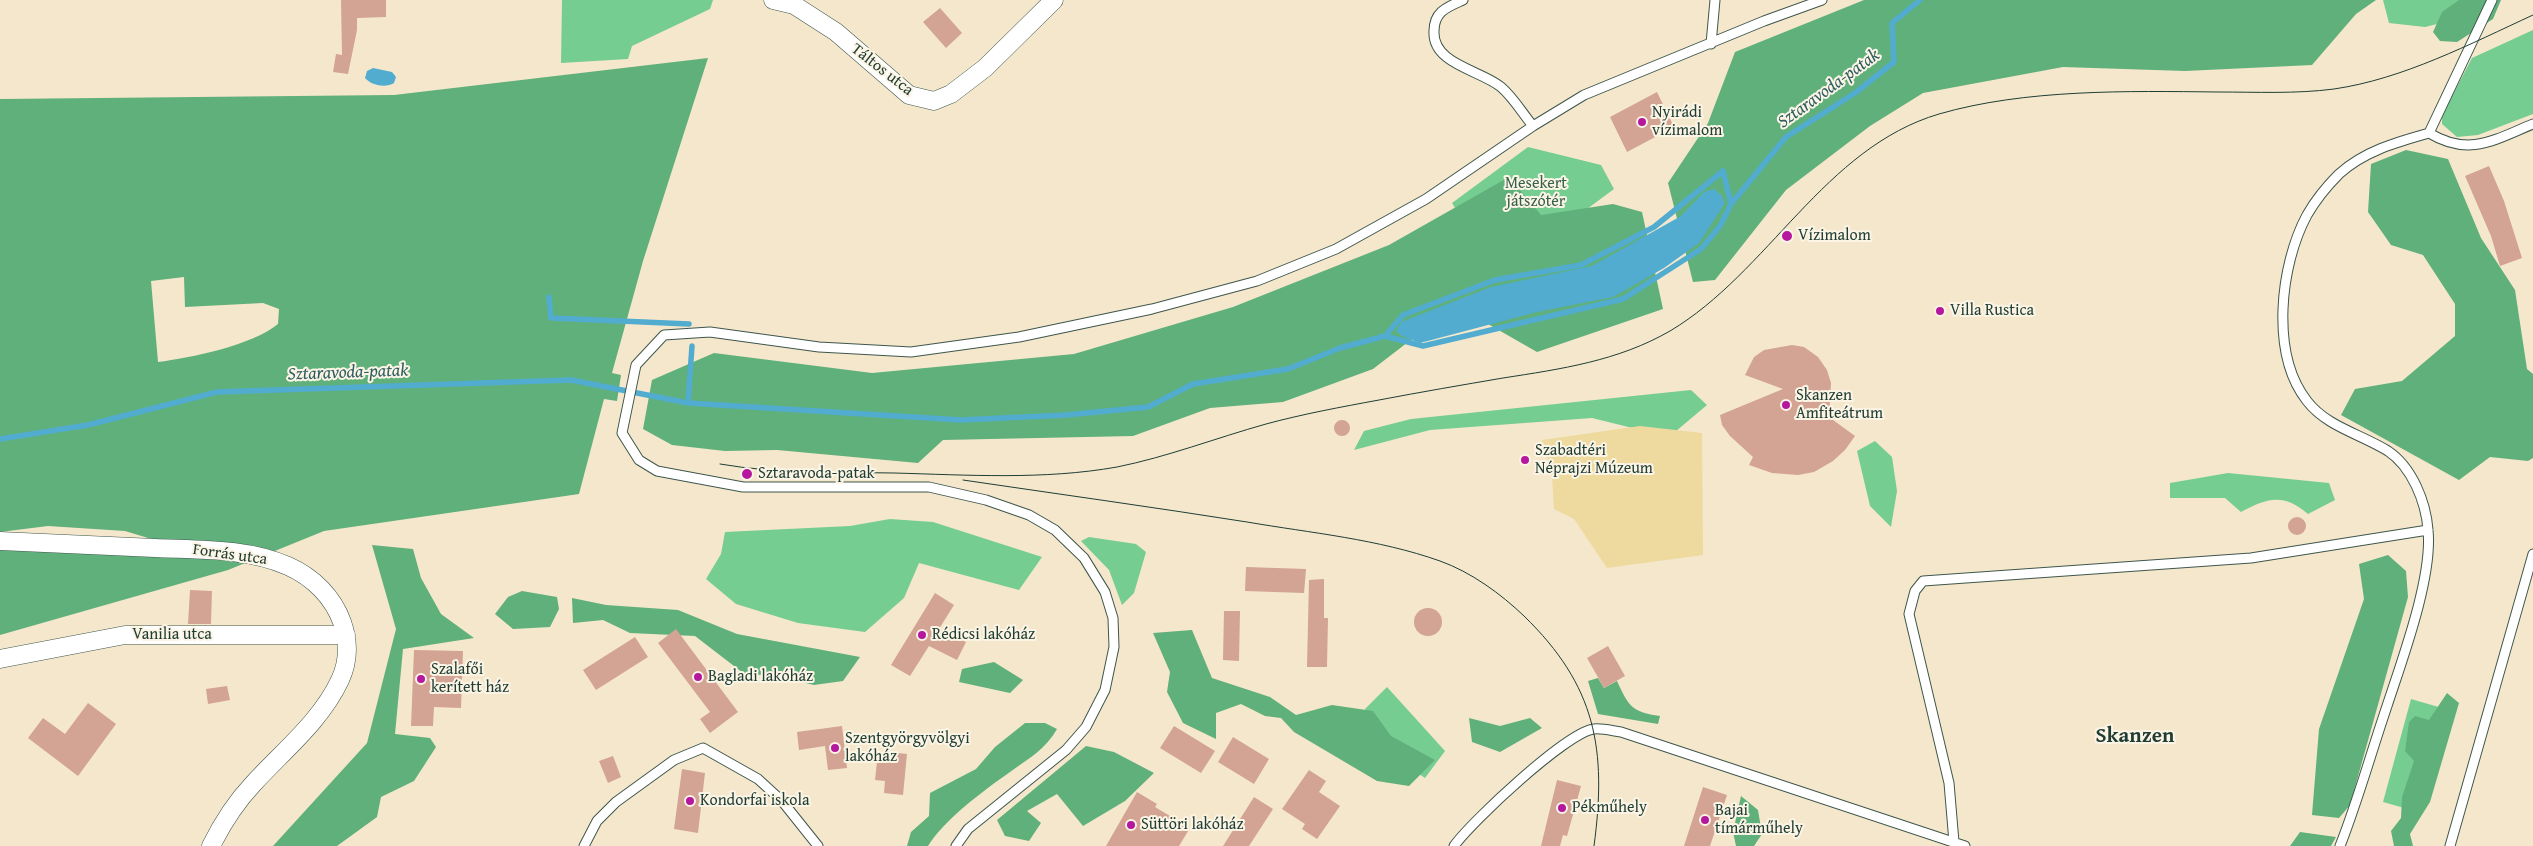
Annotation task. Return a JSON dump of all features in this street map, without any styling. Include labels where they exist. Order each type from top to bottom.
[{"type":"street","name":"Táltos utca","points":[[774,0],[794,5],[836,32],[909,95],[934,101],[951,94],[985,68],[1054,0]]},
{"type":"street","name":"Forrás utca","points":[[0,541],[184,549],[269,560],[297,570],[322,589],[335,608],[346,635],[346,662],[333,693],[316,718],[246,792],[211,846]]},
{"type":"street","name":"Vanilia utca","points":[[0,659],[124,635],[346,635]]},
{"type":"lane","points":[[1464,0],[1444,9],[1436,17],[1434,32],[1436,46],[1446,57],[1502,88],[1533,126]]},
{"type":"lane","points":[[1711,44],[1715,0]]},
{"type":"lane","points":[[956,846],[968,829],[1066,750],[1086,726],[1105,690],[1114,646],[1113,618],[1105,592],[1084,558],[1056,530],[1029,515],[986,500],[929,487],[743,487],[658,472],[639,460],[622,433],[636,365],[664,335],[710,332],[819,347],[911,352],[1020,337],[1152,309],[1257,281],[1336,249],[1426,199],[1533,126],[1584,95],[1645,68],[1822,0]]},
{"type":"lane","points":[[2429,133],[2492,0]]},
{"type":"lane","points":[[2340,846],[2405,649],[2424,576],[2428,530],[2419,491],[2407,471],[2389,452],[2333,424],[2307,402],[2288,365],[2283,299],[2288,267],[2307,214],[2340,173],[2381,147],[2429,133],[2442,141],[2462,146],[2491,142],[2533,124]]},
{"type":"lane","points":[[1954,842],[1949,783],[1909,614],[1915,591],[1923,581],[2251,558],[2428,530]]},
{"type":"lane","points":[[2450,846],[2533,554]]},
{"type":"lane","points":[[1454,846],[1540,762],[1564,744],[1594,729],[1621,732],[1965,846]]},
{"type":"lane","points":[[584,846],[597,821],[616,802],[674,760],[703,748],[758,779],[782,801],[818,846]]},
{"type":"green space","points":[[562,0],[713,0],[710,9],[632,46],[628,59],[561,63]]},
{"type":"green space","points":[[1864,0],[2376,0],[2356,14],[2312,65],[2185,71],[2063,67],[1923,93],[1870,126],[1786,190],[1715,280],[1693,282],[1668,183],[1708,123],[1735,52]]},
{"type":"green space","points":[[2383,0],[2481,0],[2462,18],[2425,27],[2389,23]]},
{"type":"green space","points":[[2459,0],[2501,0],[2493,19],[2457,42],[2440,41],[2433,32],[2442,12]]},
{"type":"green space","points":[[2533,30],[2533,114],[2478,135],[2457,137],[2442,124],[2442,115],[2472,58]]},
{"type":"green space","points":[[708,58],[643,261],[612,373],[621,375],[617,401],[604,399],[579,494],[324,531],[228,570],[0,635],[0,541],[181,548],[125,531],[48,526],[0,532],[0,99],[394,95]],"holes":[[[184,277],[185,307],[263,303],[279,309],[278,324],[253,338],[237,344],[203,354],[158,362],[151,281]]]},
{"type":"green space","name":"Mesekert játszótér","points":[[1528,147],[1601,165],[1614,189],[1560,229],[1485,257],[1452,203]]},
{"type":"green space","points":[[2406,150],[2448,159],[2481,238],[2515,290],[2527,369],[2533,374],[2533,458],[2528,461],[2490,457],[2459,480],[2341,415],[2355,389],[2402,381],[2455,336],[2455,304],[2423,255],[2391,245],[2368,212],[2371,164]]},
{"type":"green space","points":[[1509,177],[1541,215],[1613,204],[1642,212],[1663,309],[1537,352],[1474,316],[1425,329],[1373,369],[1283,402],[1210,408],[1133,436],[943,440],[918,463],[777,450],[725,451],[672,445],[643,429],[652,380],[714,353],[872,373],[1074,354],[1233,307],[1389,245]]},
{"type":"green space","points":[[1691,390],[1707,405],[1669,437],[1592,418],[1430,430],[1354,450],[1364,431],[1411,419]]},
{"type":"green space","points":[[1875,441],[1892,457],[1897,491],[1891,527],[1870,506],[1857,451]]},
{"type":"green space","points":[[2228,473],[2329,483],[2335,500],[2308,514],[2299,507],[2283,500],[2259,503],[2241,512],[2225,498],[2170,498],[2170,483]]},
{"type":"green space","points":[[890,519],[933,522],[1042,557],[1019,590],[919,563],[904,598],[865,632],[798,623],[736,604],[706,579],[721,554],[725,532],[850,526]]},
{"type":"green space","points":[[1089,537],[1136,544],[1146,552],[1134,593],[1122,605],[1109,570],[1081,541]]},
{"type":"green space","points":[[372,545],[413,549],[421,578],[441,614],[474,638],[403,649],[395,734],[430,738],[436,747],[414,781],[381,797],[377,817],[337,846],[273,846],[367,743],[396,629]]},
{"type":"green space","points":[[2388,555],[2406,571],[2408,597],[2350,805],[2339,818],[2312,815],[2319,729],[2364,599],[2359,564]]},
{"type":"green space","points":[[522,591],[557,597],[559,609],[550,627],[513,629],[495,614],[508,597]]},
{"type":"green space","points":[[572,598],[606,605],[678,610],[737,634],[860,657],[843,681],[814,685],[769,674],[747,676],[695,636],[630,633],[603,620],[573,623]]},
{"type":"green space","points":[[1192,630],[1212,678],[1270,697],[1296,715],[1332,705],[1373,711],[1391,736],[1435,760],[1409,786],[1377,781],[1294,732],[1281,718],[1265,716],[1241,704],[1216,713],[1216,739],[1183,723],[1167,692],[1170,672],[1153,633]]},
{"type":"green space","points":[[994,662],[1023,680],[1010,693],[959,682],[962,669]]},
{"type":"green space","points":[[1598,678],[1604,688],[1617,681],[1632,707],[1660,716],[1658,724],[1598,714],[1588,681]]},
{"type":"green space","points":[[1387,687],[1445,751],[1425,778],[1379,746],[1365,709]]},
{"type":"green space","points":[[2447,693],[2459,703],[2430,802],[2410,834],[2413,846],[2394,846],[2391,831],[2401,818],[2402,797],[2414,761],[2405,751],[2409,722],[2415,716],[2429,720]]},
{"type":"green space","points":[[2411,699],[2442,708],[2415,811],[2383,802]]},
{"type":"green space","points":[[1469,718],[1500,726],[1530,718],[1542,728],[1500,752],[1472,742]]},
{"type":"green space","points":[[1025,723],[1045,723],[1057,729],[1048,742],[1036,753],[965,806],[944,826],[928,846],[907,846],[911,832],[929,816],[930,793],[976,769],[995,747]]},
{"type":"green space","points":[[1086,746],[1114,752],[1154,773],[1125,801],[1083,826],[1057,794],[1027,811],[1041,823],[1029,841],[1005,836],[997,820]]},
{"type":"green space","points":[[1741,796],[1758,810],[1762,834],[1754,846],[1736,846],[1733,832]]},
{"type":"green space","points":[[2300,832],[2336,837],[2331,846],[2290,846]]},
{"type":"sand","points":[[1640,426],[1702,433],[1703,555],[1607,568],[1574,519],[1554,509],[1552,476],[1542,440]]},
{"type":"water","points":[[373,68],[392,72],[396,77],[394,83],[379,85],[368,81],[365,78],[367,71]]},
{"type":"water","points":[[1714,189],[1721,195],[1725,203],[1699,243],[1664,268],[1613,297],[1537,312],[1420,343],[1402,336],[1396,331],[1401,322],[1491,287],[1592,266],[1681,216],[1704,192]]},
{"type":"building","points":[[341,0],[386,0],[386,17],[357,18],[357,30],[348,74],[333,72],[336,54],[342,55]]},
{"type":"building","points":[[940,8],[962,33],[946,48],[923,22]]},
{"type":"building","name":"Nyirádi vízimalom","points":[[1657,92],[1674,127],[1627,152],[1610,117]]},
{"type":"building","points":[[2489,166],[2504,201],[2522,258],[2500,266],[2491,236],[2465,176]]},
{"type":"building","name":"Skanzen Amfiteátrum","points":[[1792,345],[1804,347],[1818,357],[1827,370],[1831,383],[1829,417],[1855,436],[1845,450],[1833,461],[1814,472],[1798,475],[1772,473],[1749,465],[1753,457],[1730,436],[1722,425],[1720,415],[1783,389],[1745,375],[1754,357],[1764,350]]},
{"type":"building","points":[[1339,420],[1345,420],[1350,425],[1348,434],[1339,436],[1334,431],[1334,425]]},
{"type":"building","points":[[2293,517],[2301,517],[2306,522],[2304,533],[2293,535],[2288,530],[2288,522]]},
{"type":"building","points":[[1246,567],[1306,569],[1304,593],[1245,591]]},
{"type":"building","points":[[1324,579],[1324,618],[1328,618],[1327,667],[1307,667],[1309,580]]},
{"type":"building","points":[[190,590],[212,591],[211,624],[188,624]]},
{"type":"building","name":"Rédicsi lakóház","points":[[935,593],[954,605],[939,629],[966,642],[957,660],[929,646],[910,676],[891,665]]},
{"type":"building","points":[[1428,608],[1438,612],[1442,622],[1438,632],[1428,636],[1418,632],[1414,622],[1418,612]]},
{"type":"building","points":[[1224,611],[1240,611],[1239,661],[1223,660]]},
{"type":"building","name":"Bagladi lakóház","points":[[676,629],[738,712],[710,733],[700,719],[710,712],[658,643]]},
{"type":"building","points":[[635,637],[648,657],[596,690],[583,670]]},
{"type":"building","points":[[1608,646],[1625,676],[1604,688],[1587,658]]},
{"type":"building","name":"Szalafői kerített ház","points":[[414,650],[463,651],[461,708],[434,707],[433,726],[411,726]]},
{"type":"building","points":[[227,686],[230,700],[208,704],[206,689]]},
{"type":"building","points":[[88,703],[116,724],[78,776],[28,738],[43,718],[65,734]]},
{"type":"building","name":"Szentgyörgyvölgyi lakóház","points":[[842,726],[847,768],[828,770],[825,746],[799,750],[797,732]]},
{"type":"building","points":[[1174,726],[1215,751],[1201,773],[1160,748]]},
{"type":"building","points":[[1233,737],[1269,759],[1254,784],[1218,762]]},
{"type":"building","points":[[888,752],[907,754],[903,795],[884,793],[885,781],[875,780],[877,762],[887,763]]},
{"type":"building","points":[[613,756],[621,777],[608,783],[599,761]]},
{"type":"building","name":"Kondorfai iskola","points":[[682,769],[705,773],[698,833],[674,829]]},
{"type":"building","points":[[1309,770],[1326,781],[1319,792],[1340,806],[1317,839],[1302,829],[1305,824],[1282,809]]},
{"type":"building","name":"Pékműhely","points":[[1557,780],[1581,786],[1567,836],[1563,835],[1560,846],[1541,846]]},
{"type":"building","name":"Bajai tímárműhely","points":[[1703,787],[1727,795],[1710,846],[1684,846]]},
{"type":"building","points":[[1137,792],[1157,804],[1155,807],[1190,828],[1179,846],[1106,846]]},
{"type":"building","points":[[1254,797],[1273,809],[1249,846],[1223,846]]},
{"type":"waterway","name":"Sztaravoda-patak","points":[[0,439],[88,425],[217,392],[571,380],[688,403],[961,420],[1066,415],[1148,407],[1193,384],[1288,369],[1340,348],[1385,336],[1403,315],[1495,280],[1581,265],[1654,227],[1723,171],[1731,204],[1786,137],[1855,93],[1894,62],[1892,23],[1920,0]]},
{"type":"waterway","points":[[1385,336],[1423,346],[1623,299],[1701,249],[1720,226],[1731,204]]},
{"type":"waterway","points":[[549,297],[551,318],[689,324]]},
{"type":"waterway","points":[[688,403],[692,346]]},
{"type":"tram line","points":[[720,464],[785,471],[978,475],[1062,474],[1089,471],[1117,467],[1154,458],[1266,424],[1308,414],[1410,394],[1546,371],[1610,357],[1630,350],[1670,331],[1705,306],[1738,277],[1829,182],[1862,154],[1898,131],[1939,114],[2006,100],[2077,93],[2149,91],[2291,92],[2334,89],[2360,84],[2411,69],[2461,49],[2533,15]]},
{"type":"tram line","points":[[963,480],[1211,516],[1369,542],[1417,553],[1452,566],[1474,577],[1515,608],[1548,642],[1567,668],[1581,694],[1591,721],[1597,749],[1599,779],[1594,846]]},
{"type":"place","name":"Nyirádi vízimalom","points":[[1642,122]]},
{"type":"place","name":"Vízimalom","points":[[1787,236]]},
{"type":"place","name":"Villa Rustica","points":[[1940,311]]},
{"type":"place","name":"Skanzen Amfiteátrum","points":[[1786,405]]},
{"type":"place","name":"Szabadtéri Néprajzi Múzeum","points":[[1525,460]]},
{"type":"place","name":"Sztaravoda-patak","points":[[747,474]]},
{"type":"place","name":"Rédicsi lakóház","points":[[922,635]]},
{"type":"place","name":"Bagladi lakóház","points":[[698,677]]},
{"type":"place","name":"Szalafői kerített ház","points":[[421,679]]},
{"type":"place","name":"Szentgyörgyvölgyi lakóház","points":[[835,748]]},
{"type":"place","name":"Kondorfai iskola","points":[[690,801]]},
{"type":"place","name":"Pékműhely","points":[[1562,808]]},
{"type":"place","name":"Bajai tímárműhely","points":[[1705,820]]},
{"type":"place","name":"Süttöri lakóház","points":[[1131,825]]},
{"type":"district","name":"Skanzen","points":[[2135,737]]}]
